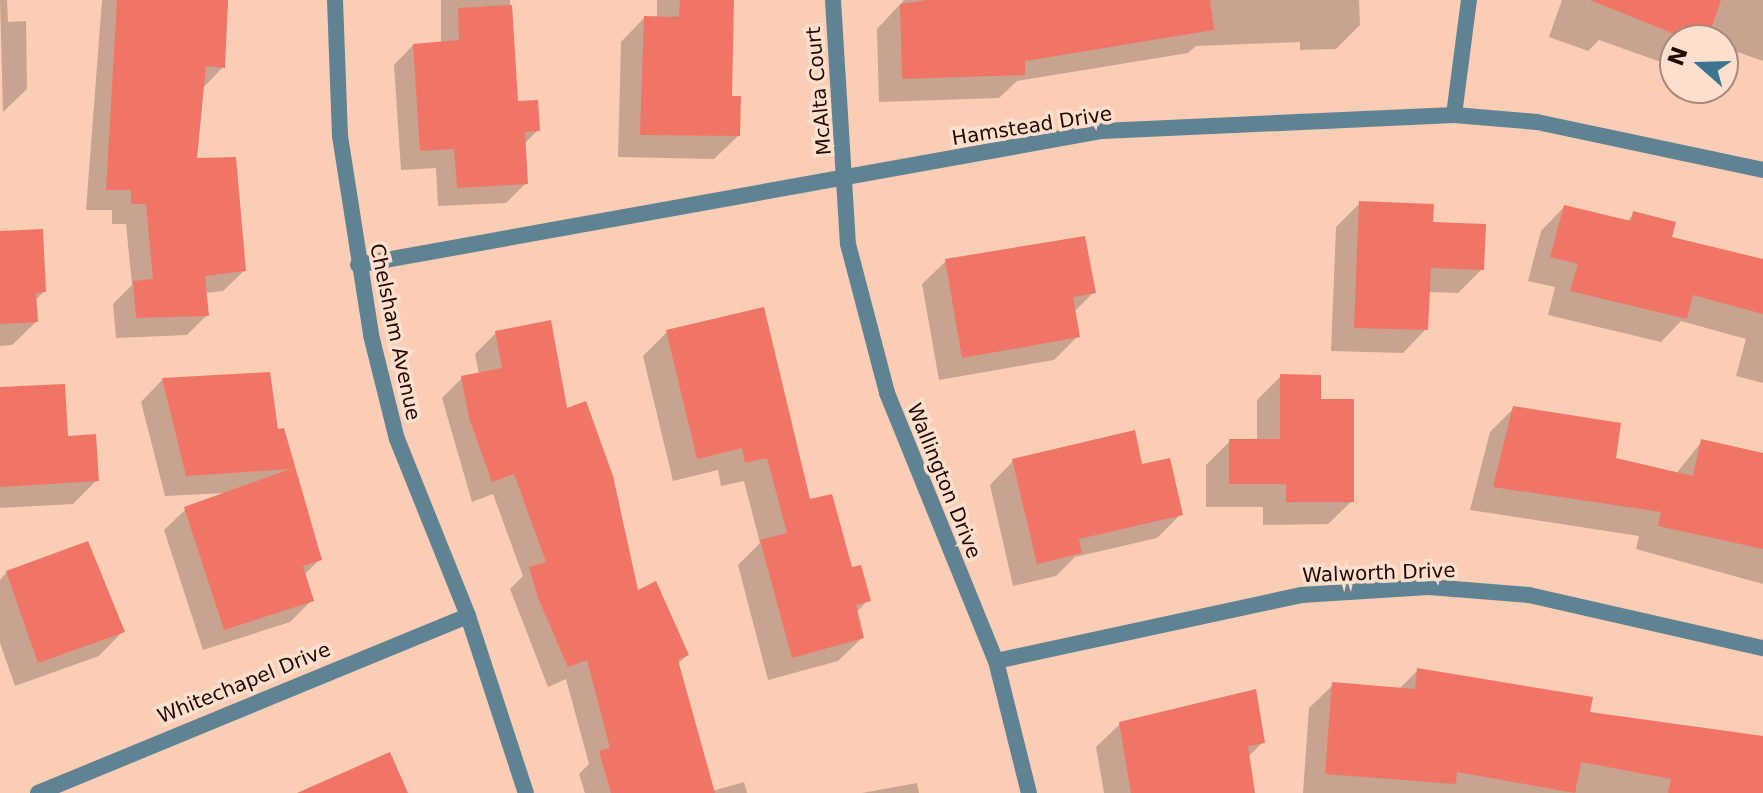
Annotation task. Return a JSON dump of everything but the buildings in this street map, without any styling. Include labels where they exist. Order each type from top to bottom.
[{"type":"street","name":"Chelsham Avenue","points":[[335,0],[340,136],[358,265],[397,439],[468,616],[526,793]]},
{"type":"street","name":"McAlta Court","points":[[833,0],[846,178]]},
{"type":"street","points":[[1454,115],[1469,0]]},
{"type":"street","name":"Hamstead Drive","points":[[358,265],[1102,131],[1454,115],[1537,122],[1763,170]]},
{"type":"street","name":"Wallington Drive","points":[[846,178],[848,244],[887,393],[996,661],[1029,793]]},
{"type":"street","name":"Walworth Drive","points":[[996,661],[1301,595],[1429,587],[1529,595],[1763,648]]},
{"type":"street","name":"Whitechapel Drive","points":[[38,793],[468,616]]}]
